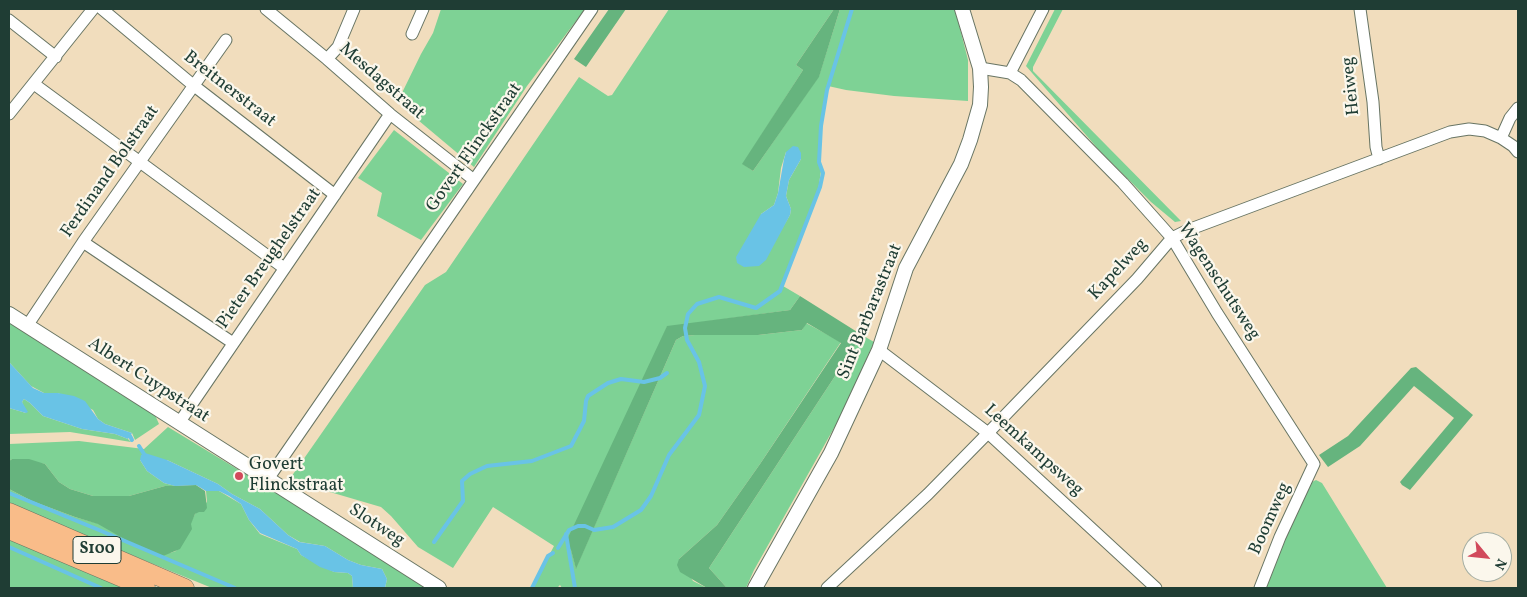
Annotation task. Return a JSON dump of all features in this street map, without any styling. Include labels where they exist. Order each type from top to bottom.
[{"type":"main road","name":"S100","points":[[9,512],[185,588]]},
{"type":"main road","name":"S100","points":[[9,530],[146,588]]},
{"type":"street","points":[[9,114],[93,9]]},
{"type":"street","name":"Breitnerstraat","points":[[102,9],[193,85],[336,195]]},
{"type":"street","name":"Mesdagstraat","points":[[266,9],[390,114],[474,180]]},
{"type":"street","points":[[327,59],[338,47],[354,9]]},
{"type":"street","points":[[412,34],[423,9]]},
{"type":"street","name":"Govert Flinckstraat","points":[[268,479],[592,9]]},
{"type":"street","name":"Sint Barbarastraat","points":[[755,588],[831,453],[879,350],[906,268],[961,164],[970,140],[980,105],[980,68],[962,9]]},
{"type":"street","points":[[1010,73],[1043,9]]},
{"type":"street","name":"Heiweg","points":[[1360,9],[1379,159]]},
{"type":"street","points":[[9,20],[56,56]]},
{"type":"street","name":"Ferdinand Bolstraat","points":[[27,326],[83,242],[226,40]]},
{"type":"street","name":"Wagenschutsweg","points":[[980,68],[1010,73],[1021,80],[1123,183],[1172,238],[1217,313],[1314,464]]},
{"type":"street","points":[[34,84],[284,268]]},
{"type":"street","points":[[1501,138],[1510,118],[1518,108]]},
{"type":"street","name":"Pieter Breughelstraat","points":[[179,423],[390,114]]},
{"type":"street","name":"Kapelweg","points":[[826,588],[928,494],[1137,279],[1172,238],[1188,230],[1450,132],[1460,130],[1485,131],[1501,138],[1518,152]]},
{"type":"street","points":[[83,242],[233,343]]},
{"type":"street","name":"Albert Cuypstraat","points":[[9,314],[268,479]]},
{"type":"street","name":"Leemkampsweg","points":[[879,350],[988,433],[1156,588]]},
{"type":"street","name":"Boomweg","points":[[1260,588],[1280,537],[1314,464]]},
{"type":"street","name":"Slotweg","points":[[268,479],[438,588]]},
{"type":"green space","points":[[441,9],[585,9],[527,86],[474,167],[406,110],[400,97],[433,33]]},
{"type":"green space","points":[[609,9],[626,9],[586,67],[574,59]]},
{"type":"green space","points":[[669,9],[834,9],[796,65],[803,70],[743,164],[753,171],[819,76],[840,9],[955,9],[968,60],[968,101],[894,96],[828,86],[824,101],[821,130],[821,171],[818,191],[783,286],[800,296],[790,310],[667,327],[571,549],[576,568],[676,340],[683,336],[695,335],[758,335],[802,330],[806,323],[841,342],[717,525],[679,559],[693,581],[707,588],[562,588],[560,585],[557,588],[532,588],[554,546],[493,507],[453,568],[418,547],[381,507],[289,480],[425,285],[446,272],[579,77],[608,96],[612,95]],"holes":[[[786,152],[801,159],[789,180],[786,196],[791,209],[790,215],[778,235],[761,214],[774,205]]]},
{"type":"green space","points":[[834,9],[840,9],[819,77],[753,171],[742,164],[803,70],[796,65]]},
{"type":"green space","points":[[1055,9],[1063,9],[1033,67],[1033,71],[1181,221],[1175,222],[1151,202],[1099,150],[1026,66]]},
{"type":"green space","points":[[394,130],[463,184],[421,240],[377,216],[382,193],[358,178]]},
{"type":"green space","points":[[800,296],[862,335],[709,568],[727,588],[707,588],[680,572],[677,565],[679,559],[717,525],[841,343],[807,323],[802,330],[758,335],[695,335],[683,336],[676,340],[576,569],[571,550],[566,542],[667,326],[790,310]]},
{"type":"green space","points":[[9,321],[155,415],[159,424],[135,440],[132,433],[105,424],[98,419],[93,410],[58,393],[44,393],[31,386],[9,362]]},
{"type":"green space","points":[[862,335],[874,342],[843,412],[754,570],[746,588],[727,588],[709,568]]},
{"type":"green space","points":[[1416,367],[1473,415],[1410,490],[1400,482],[1454,418],[1414,386],[1360,446],[1328,467],[1319,455],[1348,436],[1411,368]]},
{"type":"green space","points":[[24,399],[43,416],[82,429],[115,434],[131,442],[70,432],[9,434],[9,408],[26,413],[22,402]]},
{"type":"green space","points":[[168,427],[379,555],[428,588],[385,588],[387,579],[382,569],[361,565],[348,560],[325,546],[300,542],[288,535],[260,509],[218,484],[167,460],[140,460],[147,471],[164,483],[175,486],[165,486],[129,496],[93,496],[70,489],[59,482],[45,464],[12,459],[9,461],[9,444],[79,441],[144,449]]},
{"type":"green space","points":[[12,459],[29,459],[45,464],[59,482],[70,489],[93,496],[129,496],[165,486],[196,485],[205,491],[207,508],[204,512],[195,514],[191,524],[192,529],[180,549],[163,556],[156,555],[147,552],[98,524],[32,501],[9,489],[9,461]]},
{"type":"green space","points":[[1316,480],[1322,483],[1387,588],[1265,588],[1289,528],[1310,483]]},
{"type":"green space","points":[[9,489],[32,501],[100,524],[147,552],[170,553],[176,551],[195,514],[207,502],[206,491],[219,491],[241,504],[249,520],[260,534],[297,549],[301,555],[334,572],[348,573],[352,576],[353,588],[212,588],[9,505]]},
{"type":"green space","points":[[9,539],[123,588],[10,588]]},
{"type":"water","points":[[793,146],[798,147],[801,159],[789,180],[786,196],[791,209],[790,215],[766,260],[759,266],[744,267],[737,263],[736,257],[761,214],[774,205],[786,152]]},
{"type":"water","points":[[9,362],[33,388],[44,393],[74,396],[85,401],[98,419],[105,424],[132,433],[128,439],[115,434],[82,429],[43,416],[24,399],[22,402],[28,412],[9,408]]},
{"type":"water","points":[[145,453],[167,460],[218,484],[260,509],[288,535],[299,542],[325,546],[348,560],[361,565],[382,569],[387,579],[385,588],[353,588],[352,576],[348,573],[334,572],[320,567],[301,555],[297,549],[260,533],[249,520],[241,504],[219,491],[206,491],[196,485],[175,486],[164,483],[147,471],[140,460],[141,455]]},
{"type":"waterway","points":[[558,548],[569,530],[578,526],[585,526],[594,530],[613,527],[641,510],[651,496],[669,455],[699,415],[705,386],[699,362],[687,340],[685,328],[688,314],[697,304],[719,297],[756,308],[780,291],[820,187],[823,173],[819,162],[821,126],[827,90],[852,9]]},
{"type":"waterway","points":[[434,542],[463,501],[462,481],[470,474],[487,466],[532,461],[571,446],[584,421],[588,396],[608,383],[621,379],[644,382],[660,378],[667,373]]},
{"type":"waterway","points":[[130,436],[132,440]]},
{"type":"waterway","points":[[139,446],[144,454]]},
{"type":"waterway","points":[[9,493],[235,588]]},
{"type":"waterway","points":[[566,534],[575,588]]},
{"type":"waterway","points":[[9,547],[101,588]]},
{"type":"waterway","points":[[532,588],[548,556],[553,553]]},
{"type":"place","name":"Govert Flinckstraat","points":[[239,476]]}]
